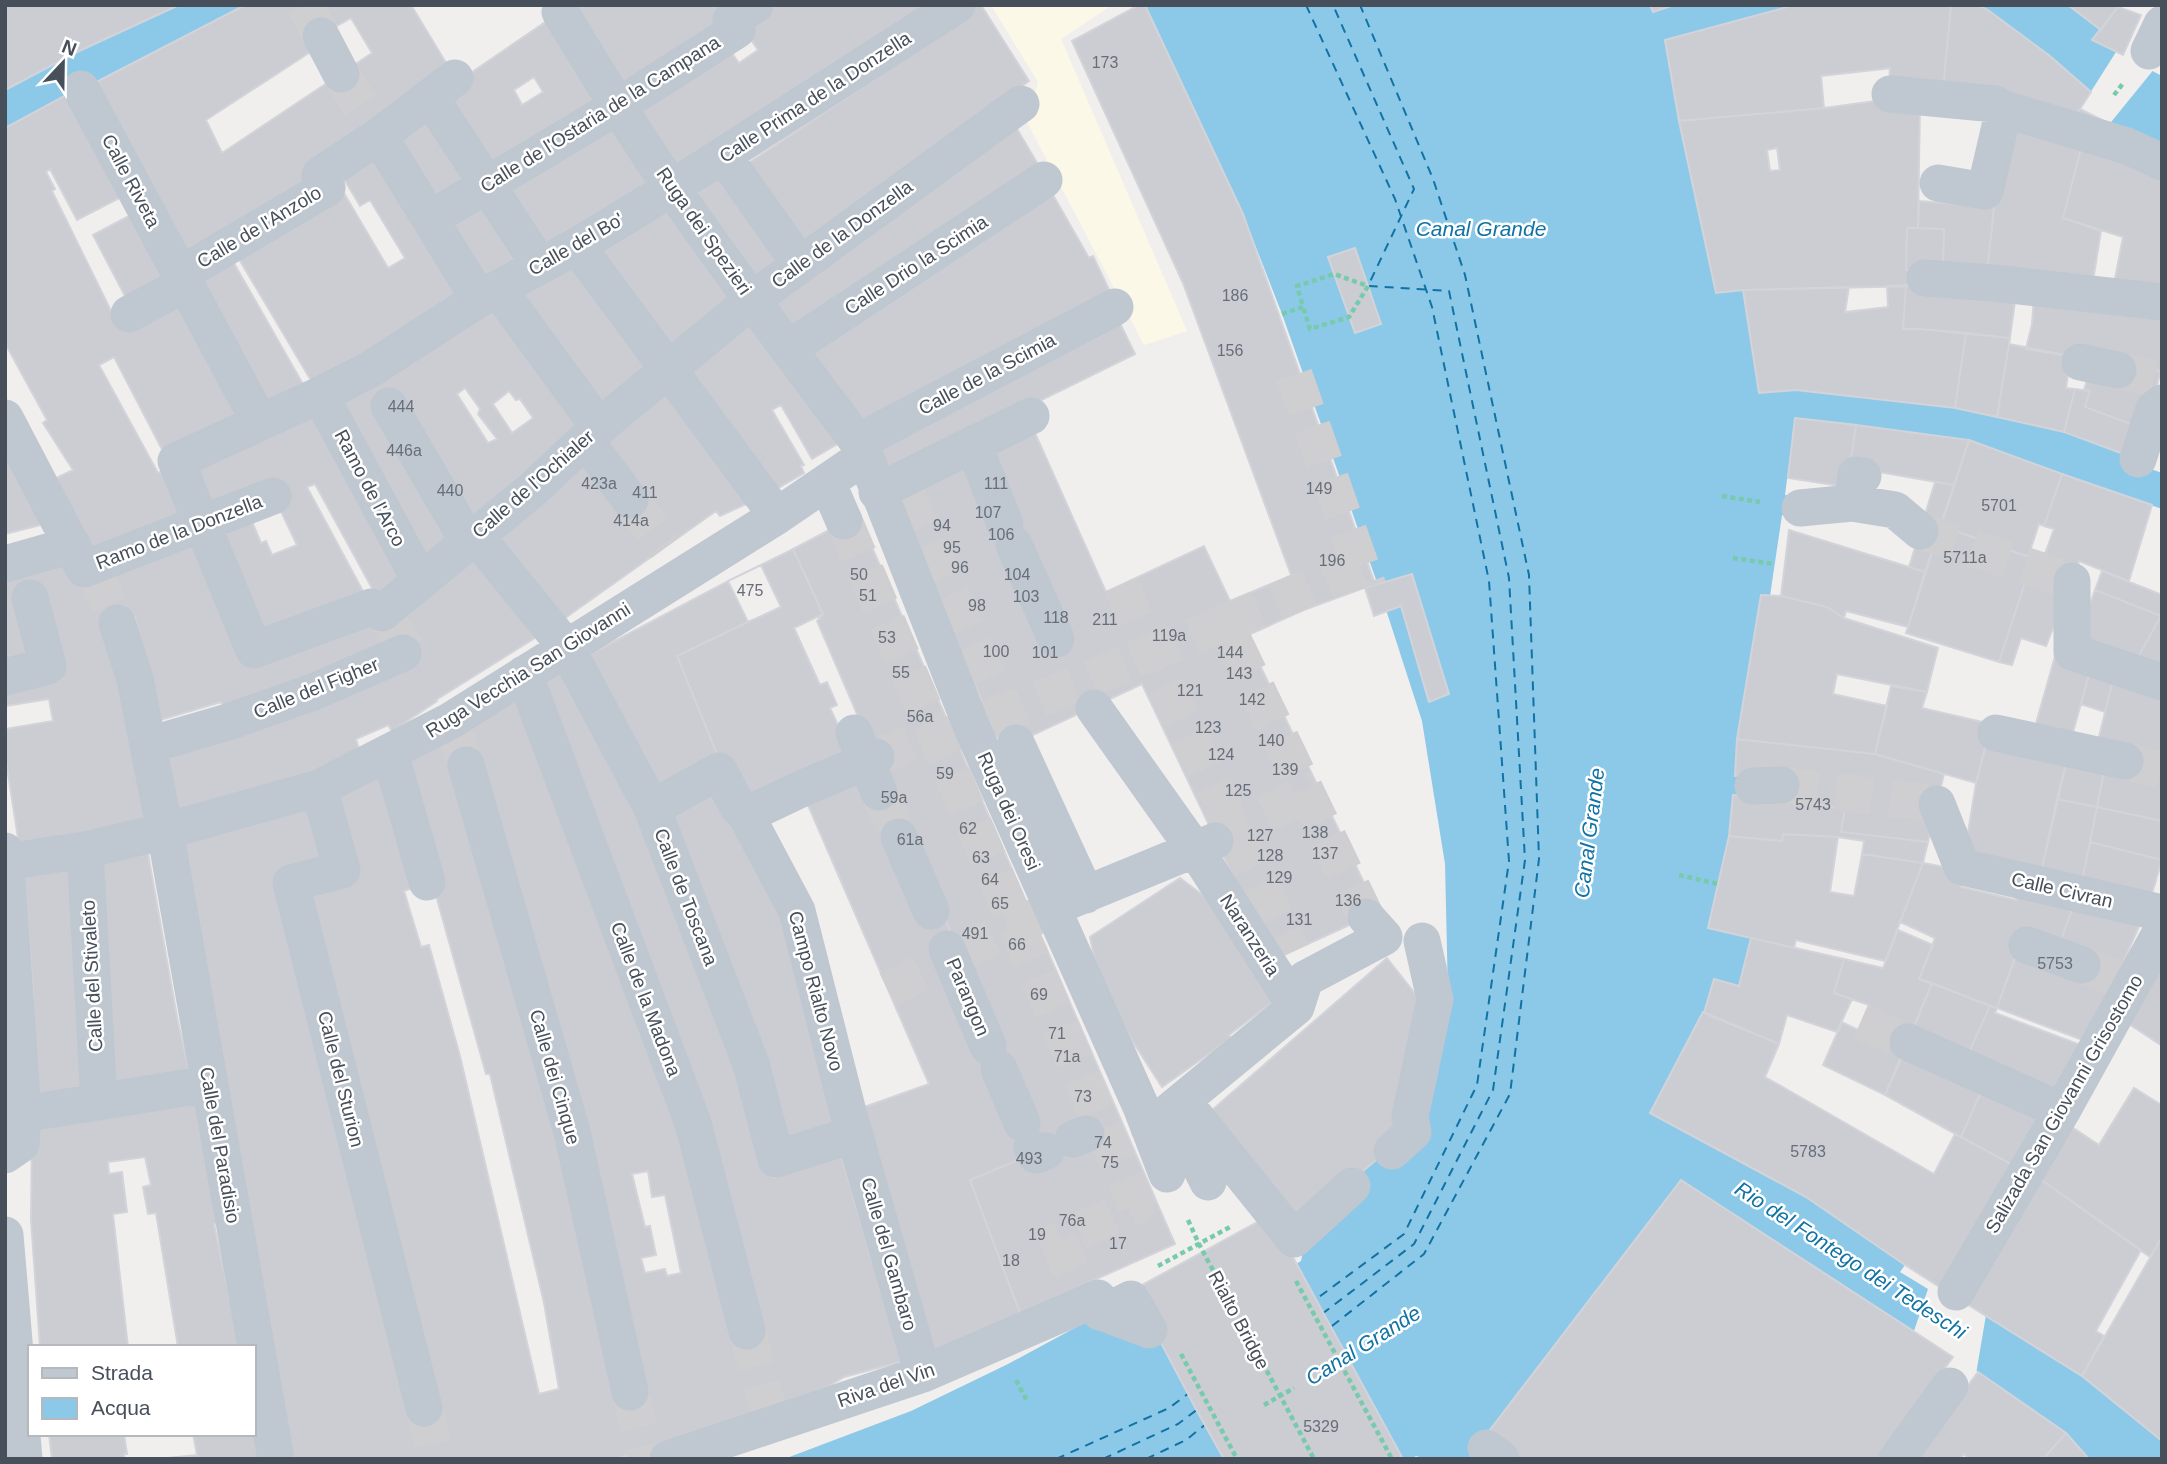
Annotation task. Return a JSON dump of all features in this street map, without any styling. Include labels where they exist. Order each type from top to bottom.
[{"type":"street","name":"Calle de l'Ostaria de la Campana","points":[[430,219],[618,106],[737,30],[731,20],[755,5]]},
{"type":"street","name":"Calle Prima de la Donzella","points":[[672,188],[957,5]]},
{"type":"street","name":"Ruga dei Spezieri","points":[[560,12],[672,188],[861,449]]},
{"type":"street","points":[[321,36],[341,74]]},
{"type":"street","name":"Calle de l'Anzolo","points":[[184,278],[327,188],[320,175],[443,88],[486,185]]},
{"type":"street","name":"Calle Riveta","points":[[81,89],[260,421]]},
{"type":"street","points":[[1890,93],[1995,104],[2127,146],[2162,162]]},
{"type":"street","name":"Calle de la Donzella","points":[[592,434],[667,368],[752,300],[1021,104]]},
{"type":"street","points":[[1938,183],[1985,191],[2004,109]]},
{"type":"street","points":[[379,135],[430,219],[592,434],[630,500]]},
{"type":"street","points":[[723,155],[800,264]]},
{"type":"street","name":"Calle Drio la Scimia","points":[[788,349],[1044,180]]},
{"type":"street","points":[[486,185],[540,266]]},
{"type":"street","name":"Calle del Bo'","points":[[202,524],[176,461],[320,395],[377,386],[489,294],[577,246],[672,188]]},
{"type":"street","points":[[577,246],[777,516]]},
{"type":"street","points":[[129,314],[184,278]]},
{"type":"street","points":[[1925,278],[2162,302]]},
{"type":"street","name":"Calle de la Scimia","points":[[861,449],[1115,307]]},
{"type":"street","points":[[2080,362],[2118,370]]},
{"type":"street","name":"Calle de Toscana","points":[[377,386],[471,538],[565,647],[652,808],[751,1064],[776,1159],[855,1134]]},
{"type":"street","points":[[2138,459],[2160,388]]},
{"type":"street","name":"Ramo de l'Arco","points":[[320,395],[420,580]]},
{"type":"street","points":[[861,449],[895,488],[973,444],[1031,416]]},
{"type":"street","points":[[8,431],[85,563]]},
{"type":"street","name":"Calle de l'Ochialer","points":[[202,524],[254,650],[371,607],[385,616],[420,580],[533,489],[592,434]]},
{"type":"street","points":[[973,444],[1056,639]]},
{"type":"street","name":"Ruga Vecchia San Giovanni","points":[[6,858],[85,850],[165,831],[319,788],[450,721],[565,647],[676,560],[777,516],[827,482],[861,449]]},
{"type":"street","points":[[827,482],[844,521]]},
{"type":"street","name":"Ruga dei Oresi","points":[[895,488],[979,728],[1052,908],[1185,1143],[1294,1239],[1352,1186]]},
{"type":"street","points":[[1800,508],[1857,489],[1895,510],[1920,531]]},
{"type":"street","name":"Ramo de la Donzella","points":[[5,564],[85,563],[202,524],[273,496]]},
{"type":"street","points":[[2072,582],[2072,652],[2162,682]]},
{"type":"street","points":[[5,677],[48,666],[30,598]]},
{"type":"street","name":"Calle del Paradisio","points":[[117,623],[135,679],[149,745],[256,1345]]},
{"type":"street","name":"Calle del Figher","points":[[149,745],[228,722],[313,692],[403,653]]},
{"type":"street","name":"Calle de la Madona","points":[[524,674],[693,1123],[747,1331]]},
{"type":"street","name":"Naranzeria","points":[[1094,708],[1205,851],[1298,979]]},
{"type":"street","points":[[979,728],[1086,895]]},
{"type":"street","points":[[1996,733],[2124,761]]},
{"type":"street","points":[[390,753],[427,883]]},
{"type":"street","points":[[742,811],[869,761]]},
{"type":"street","name":"Calle dei Cinque","points":[[466,765],[572,1132],[630,1392]]},
{"type":"street","name":"Campo Rialto Novo","points":[[652,808],[719,771],[797,911],[855,1134]]},
{"type":"street","name":"Calle del Sturion","points":[[319,788],[342,870],[291,883],[424,1408]]},
{"type":"street","name":"Calle Civran","points":[[1937,804],[1962,867],[2162,913]]},
{"type":"street","points":[[899,836],[931,911]]},
{"type":"street","name":"Calle del Stivaleto","points":[[85,850],[99,1102]]},
{"type":"street","points":[[1052,908],[1205,851]]},
{"type":"street","points":[[5,1155],[22,1144],[23,1114],[6,858]]},
{"type":"street","name":"Salizada San Giovanni Grisostomo","points":[[1956,1292],[2062,1111],[2124,981],[2161,932],[2162,913]]},
{"type":"street","name":"Naranzeria","points":[[1185,1143],[1298,979],[1375,927]]},
{"type":"street","points":[[1392,1150],[1413,1132],[1410,1116],[1435,999],[1422,941]]},
{"type":"street","points":[[2027,945],[2081,965]]},
{"type":"street","name":"Parangon","points":[[950,956],[993,1057],[1049,1142]]},
{"type":"street","points":[[1908,1042],[2062,1111]]},
{"type":"street","points":[[23,1114],[209,1084]]},
{"type":"street","name":"Calle del Gambaro","points":[[855,1134],[923,1374]]},
{"type":"street","points":[[5,1235],[24,1459]]},
{"type":"street","name":"Riva del Vin","points":[[668,1459],[923,1374],[1092,1300]]},
{"type":"street","name":"Calle del Paradisio","points":[[256,1347],[276,1459]]},
{"type":"street","points":[[1897,1459],[1958,1374]]},
{"type":"path","points":[[2114,95],[2125,81]]},
{"type":"path","points":[[1334,274],[1368,286],[1349,317],[1310,329],[1303,307],[1297,286],[1334,274]]},
{"type":"path","points":[[1282,314],[1303,307]]},
{"type":"path","points":[[1733,558],[1774,564]]},
{"type":"path","points":[[1679,875],[1718,884]]},
{"type":"path","points":[[1150,1270],[1239,1222]]},
{"type":"path","name":"Rialto Bridge","points":[[1199,1244],[1314,1459]]},
{"type":"path","points":[[1327,1339],[1392,1459]]},
{"type":"path","points":[[1332,1367],[1340,1363]]},
{"type":"path","points":[[1264,1405],[1294,1388]]},
{"type":"path","points":[[1209,1405],[1224,1427],[1237,1459]]},
{"type":"shaded area","points":[[991,5],[1112,5],[1061,39],[1187,331],[1144,345],[1027,122],[1038,82]]},
{"type":"water","points":[[179,5],[245,5],[5,128],[5,90],[77,52]]},
{"type":"water","name":"Canal Grande","points":[[1145,5],[1650,5],[1653,12],[1674,5],[1795,5],[1679,121],[1716,292],[1743,290],[1759,393],[1796,390],[1955,408],[2064,432],[2134,458],[2140,465],[2162,473],[2162,509],[1969,440],[1795,418],[1785,495],[1801,498],[1799,517],[1782,515],[1770,596],[1761,595],[1737,740],[1748,775],[1747,796],[1733,796],[1729,836],[1708,927],[1751,938],[1739,986],[1714,979],[1704,1013],[1806,1197],[1905,1265],[2082,1376],[2162,1441],[2162,1459],[2089,1459],[2066,1433],[1978,1372],[1681,1180],[1468,1459],[1426,1459],[1416,1456],[1411,1459],[784,1459],[911,1411],[1084,1323],[1100,1329],[1163,1340],[1301,1261],[1306,1236],[1355,1178],[1382,1155],[1448,995],[1445,864],[1422,721],[1379,588],[1282,314],[1243,214]]},
{"type":"water","points":[[1978,5],[2068,5],[2101,30],[2093,40],[2162,76],[2162,150],[2080,109],[2090,92],[2050,56]]},
{"type":"pier","points":[[2116,52],[2123,55],[2125,52],[2155,68],[2107,127],[2078,112]]},
{"type":"pier","points":[[1905,1265],[1986,1315],[1976,1374],[1951,1360],[1953,1357],[1914,1331],[1928,1289],[1900,1272]]},
{"type":"building","points":[[5,5],[179,5],[77,52],[5,90]]},
{"type":"building","points":[[245,5],[411,5],[454,76],[318,182],[179,264],[87,87]],"holes":[[[351,18],[372,53],[222,153],[206,120],[315,49],[311,41]]]},
{"type":"building","points":[[571,5],[739,5],[630,95]]},
{"type":"building","points":[[772,5],[942,5],[675,170],[632,104],[726,45],[739,63],[758,50],[741,25]]},
{"type":"building","points":[[974,5],[981,5],[1029,81],[800,247],[744,166],[882,74]]},
{"type":"building","points":[[1139,5],[1145,5],[1243,214],[1375,584],[1304,610],[1183,283],[1072,41]]},
{"type":"building","points":[[1650,5],[1674,5],[1653,12]]},
{"type":"building","points":[[1795,5],[1951,5],[1943,91],[1889,88],[1890,68],[1821,76],[1824,108],[1679,121],[1665,40]]},
{"type":"building","points":[[1951,5],[1978,5],[1988,10],[2050,56],[2091,92],[2071,123],[1943,91]]},
{"type":"building","points":[[2068,5],[2119,5],[2101,30]]},
{"type":"building","points":[[2118,7],[2141,15],[2123,55],[2092,40]]},
{"type":"building","points":[[547,21],[606,107],[486,179],[434,98]],"holes":[[[534,77],[543,92],[522,105],[514,90]]]},
{"type":"building","points":[[77,89],[131,192],[77,220],[50,169],[46,172],[55,189],[52,191],[114,317],[117,316],[125,332],[191,298],[253,418],[167,459],[114,357],[99,365],[158,473],[170,469],[190,523],[87,564],[46,483],[73,470],[43,423],[47,420],[5,343],[5,128]]},
{"type":"building","points":[[1890,99],[1920,102],[1918,228],[1907,228],[1906,270],[1919,270],[1918,286],[1716,293],[1679,121],[1824,108]],"holes":[[[1777,148],[1780,170],[1770,171],[1767,150]]]},
{"type":"building","points":[[429,106],[467,191],[433,212],[387,132]]},
{"type":"building","points":[[2080,109],[2162,150],[2162,295],[2113,289],[2123,237],[2063,218],[2083,141],[2064,135]]},
{"type":"building","points":[[611,114],[658,185],[542,252],[498,181]]},
{"type":"building","points":[[2009,119],[2083,141],[2063,218],[2101,231],[2092,287],[1987,273],[1994,207]]},
{"type":"building","points":[[1013,122],[1043,173],[794,334],[765,297]]},
{"type":"building","points":[[373,145],[469,299],[316,389],[236,254],[342,190],[388,268],[405,258],[370,200],[360,206],[338,169]]},
{"type":"building","points":[[721,177],[782,263],[751,285],[690,199]]},
{"type":"building","points":[[1049,188],[1089,258],[1093,256],[1115,302],[864,432],[806,350]]},
{"type":"building","points":[[484,193],[527,259],[480,289],[439,221]]},
{"type":"building","points":[[1919,201],[1994,207],[1987,273],[1943,271],[1944,229],[1918,228]]},
{"type":"building","points":[[669,209],[736,302],[666,358],[591,256]]},
{"type":"building","points":[[140,210],[174,273],[126,298],[93,235]]},
{"type":"building","points":[[1907,228],[1944,229],[1943,271],[1906,270]]},
{"type":"building","points":[[1355,248],[1381,324],[1355,333],[1328,257]]},
{"type":"building","points":[[569,255],[653,370],[597,413],[505,292]]},
{"type":"building","points":[[231,258],[308,393],[262,416],[193,279]]},
{"type":"building","points":[[1906,285],[1903,329],[1966,333],[1955,408],[1796,390],[1759,393],[1743,290],[1849,287],[1845,312],[1888,307],[1887,286]]},
{"type":"building","points":[[1906,285],[2016,294],[2010,338],[1903,329]]},
{"type":"building","points":[[496,296],[588,428],[473,529],[422,568],[330,406]],"holes":[[[465,388],[480,409],[478,414],[497,439],[488,443],[457,394]],[[509,391],[516,400],[520,399],[533,418],[512,433],[493,404]]]},
{"type":"building","points":[[2034,296],[2162,312],[2161,371],[2026,349],[2032,324]]},
{"type":"building","points":[[1115,313],[1135,354],[889,475],[871,441]]},
{"type":"building","points":[[745,314],[841,442],[812,459],[781,405],[772,410],[804,465],[801,466],[804,473],[768,494],[677,370]]},
{"type":"building","points":[[1966,333],[2010,338],[1997,417],[1955,408]]},
{"type":"building","points":[[2009,344],[2071,356],[2066,388],[2075,389],[2064,432],[1997,417]]},
{"type":"building","points":[[2120,364],[2161,371],[2144,429],[2085,407],[2090,391],[2084,390],[2090,370]]},
{"type":"building","points":[[667,380],[755,500],[720,516],[716,511],[554,626],[483,541]]},
{"type":"building","points":[[2075,389],[2090,391],[2085,407],[2144,429],[2134,458],[2064,432]]},
{"type":"building","points":[[318,412],[408,579],[379,601],[315,484],[307,487],[365,595],[258,634],[216,525],[248,512],[261,543],[266,541],[272,555],[297,545],[276,501],[204,517],[186,464]]},
{"type":"building","points":[[1795,418],[1856,425],[1847,487],[1788,478]]},
{"type":"building","points":[[1856,425],[1969,440],[1954,485],[1850,467]]},
{"type":"building","points":[[1035,433],[1106,592],[1204,546],[1230,601],[1292,575],[1304,610],[1246,636],[1378,912],[1273,960],[1142,684],[1003,749],[894,499]]},
{"type":"building","points":[[1969,440],[2062,474],[2044,526],[2039,524],[2028,557],[1941,526]]},
{"type":"building","points":[[5,445],[52,522],[5,534]]},
{"type":"building","points":[[2062,474],[2152,505],[2129,581],[2079,561],[2075,573],[2042,562],[2054,529],[2044,526]]},
{"type":"building","points":[[1935,482],[1954,485],[1925,572],[1909,567]]},
{"type":"building","points":[[858,515],[1175,1244],[1020,1313],[970,1180],[1023,1158],[1010,1127],[998,1042],[817,621],[823,614],[793,549]]},
{"type":"building","points":[[1941,526],[2033,558],[1999,662],[1906,633]]},
{"type":"building","points":[[1789,530],[1925,572],[1908,627],[1846,611],[1844,618],[1827,607],[1781,596]]},
{"type":"building","points":[[198,533],[251,660],[478,546],[546,631],[392,731],[388,725],[356,739],[361,756],[167,824],[155,758],[226,714],[221,702],[157,721],[135,617],[103,627],[158,826],[20,851],[5,754],[5,729],[53,721],[49,699],[5,706],[5,687],[43,660],[5,673],[5,568]]},
{"type":"building","points":[[793,549],[823,614],[794,628],[820,685],[827,682],[837,705],[830,708],[853,757],[743,806],[721,764],[677,656],[748,622],[728,581]]},
{"type":"building","points":[[2033,558],[2067,570],[2062,605],[2046,646],[2021,638],[2012,665],[1999,662]]},
{"type":"building","points":[[761,565],[781,607],[748,622],[728,581]]},
{"type":"building","points":[[2102,571],[2162,595],[2161,616],[2095,590]]},
{"type":"building","points":[[1412,574],[1449,694],[1429,702],[1401,606],[1374,616],[1365,588]]},
{"type":"building","points":[[728,581],[748,622],[677,656],[721,764],[655,801],[577,661]]},
{"type":"building","points":[[2095,590],[2161,616],[2133,666],[2074,646]]},
{"type":"building","points":[[1761,595],[1781,596],[1827,607],[1844,618],[1938,648],[1927,692],[1837,674],[1833,694],[1887,706],[1875,754],[1737,739]]},
{"type":"building","points":[[2162,614],[2162,675],[2133,666]]},
{"type":"building","points":[[2056,653],[2092,664],[2070,743],[2033,734]]},
{"type":"building","points":[[564,664],[631,781],[761,1112],[774,1178],[841,1155],[872,1261],[881,1259],[911,1359],[844,1377],[827,1387],[616,1459],[294,1459],[244,1218],[214,1224],[240,1345],[178,1345],[156,1213],[148,1214],[143,1187],[151,1185],[145,1157],[108,1162],[109,1174],[122,1172],[127,1212],[113,1214],[128,1345],[40,1345],[31,1220],[32,1124],[198,1094],[173,834],[313,799],[333,864],[305,887],[351,874],[324,789],[385,764],[421,885],[404,891],[421,947],[429,945],[460,1056],[539,1394],[559,1389],[544,1303],[490,1074],[486,1074],[397,756],[527,691],[637,987],[723,1294],[734,1346],[759,1339],[532,682]],"holes":[[[648,1171],[652,1197],[665,1195],[681,1273],[667,1276],[665,1269],[645,1273],[641,1258],[656,1255],[650,1226],[645,1227],[632,1174]]]},
{"type":"building","points":[[2092,664],[2115,672],[2105,712],[2081,704]]},
{"type":"building","points":[[2115,672],[2162,689],[2162,775],[2137,769],[2096,749]]},
{"type":"building","points":[[1891,686],[1927,692],[1922,708],[1991,724],[1976,783],[1875,754]]},
{"type":"building","points":[[1988,738],[2068,756],[2039,881],[1963,863],[1976,783]]},
{"type":"building","points":[[1737,739],[1875,754],[1944,774],[1928,842],[1841,832],[1845,809],[1781,798],[1782,774],[1735,776]]},
{"type":"building","points":[[2068,756],[2105,766],[2097,807],[2057,799]]},
{"type":"building","points":[[2106,762],[2162,775],[2162,821],[2097,807]]},
{"type":"building","points":[[860,771],[889,787],[956,945],[1010,1127],[1023,1158],[970,1180],[1020,1313],[923,1356],[856,1110],[929,1084],[804,796]]},
{"type":"building","points":[[716,778],[781,914],[842,1123],[776,1144],[657,809]]},
{"type":"building","points":[[1733,795],[1781,798],[1845,809],[1841,832],[1928,842],[1923,863],[1862,854],[1864,841],[1838,837],[1783,834],[1782,841],[1729,836]]},
{"type":"building","points":[[2057,799],[2097,807],[2080,891],[2039,881]]},
{"type":"building","points":[[2097,807],[2162,821],[2162,860],[2090,842]]},
{"type":"building","points":[[1783,834],[1838,837],[1830,892],[1854,896],[1862,854],[1923,863],[1885,961],[1796,940],[1794,948],[1708,928],[1729,836],[1782,841]]},
{"type":"building","points":[[2090,842],[2162,860],[2148,907],[2080,891]]},
{"type":"building","points":[[147,848],[178,1022],[191,1079],[105,1090],[92,861]]},
{"type":"building","points":[[80,861],[92,1094],[33,1100],[33,992],[24,870]]},
{"type":"building","points":[[1923,863],[1967,871],[1961,887],[2016,900],[2022,883],[2077,896],[2058,948],[2024,934],[1997,1008],[1919,979],[1935,938],[1900,922]]},
{"type":"building","points":[[1180,878],[1204,896],[1274,1001],[1229,1035],[1231,1038],[1162,1087],[1131,1039],[1097,972],[1090,937]]},
{"type":"building","points":[[2077,896],[2145,913],[2088,1042],[1997,1008],[2017,952],[2058,948]]},
{"type":"building","points":[[1898,930],[1933,945],[1919,979],[1932,983],[1885,1095],[1823,1065],[1842,1022],[1858,1030],[1869,1005],[1834,993],[1844,959],[1883,968]]},
{"type":"building","points":[[1751,938],[1844,959],[1834,993],[1852,999],[1837,1032],[1787,1015],[1779,1044],[1704,1013],[1714,979],[1739,986]]},
{"type":"building","points":[[2162,955],[2162,1046],[2123,1020]]},
{"type":"building","points":[[1387,958],[1424,1005],[1409,1132],[1296,1228],[1205,1116]]},
{"type":"building","points":[[1932,983],[1990,1006],[1965,1061],[1910,1037]]},
{"type":"building","points":[[1990,1006],[1997,1008],[1995,1013],[2086,1047],[2057,1101],[1965,1061]]},
{"type":"building","points":[[1703,1012],[1779,1044],[1765,1077],[1934,1174],[1955,1134],[2020,1169],[1946,1291],[1806,1197],[1650,1113]]},
{"type":"building","points":[[2123,1020],[2162,1046],[2162,1102],[2160,1104],[2134,1088],[2099,1145],[2066,1123]]},
{"type":"building","points":[[2123,1020],[2162,1046],[2162,1237],[2150,1257],[2036,1176]]},
{"type":"building","points":[[1906,1048],[1985,1083],[1961,1137],[1885,1095]]},
{"type":"building","points":[[1985,1083],[2051,1114],[2020,1169],[1961,1137]]},
{"type":"building","points":[[2036,1176],[2141,1250],[2096,1331],[2104,1336],[2082,1376],[1962,1301]]},
{"type":"building","points":[[1681,1180],[1953,1357],[1878,1459],[1518,1459],[1486,1435]]},
{"type":"building","points":[[1270,1215],[1403,1459],[1224,1459],[1197,1411],[1133,1290]]},
{"type":"building","points":[[2162,1237],[2162,1441],[2082,1376]]},
{"type":"building","points":[[1978,1372],[2066,1433],[2043,1459],[1969,1459],[1964,1454],[1960,1459],[1913,1459]]},
{"type":"building","points":[[2066,1433],[2089,1459],[2043,1459]]},
{"type":"building","points":[[49,1436],[124,1436],[127,1454],[124,1454],[124,1459],[52,1459]]},
{"type":"building","points":[[193,1436],[255,1436],[264,1459],[158,1459],[197,1455]]},
{"type":"ferry route","points":[[1306,5],[1395,199],[1432,307],[1489,581],[1509,861],[1477,1085],[1404,1234],[1315,1300]]},
{"type":"ferry route","points":[[1322,1314],[1414,1244],[1493,1090],[1525,860],[1509,578],[1449,291],[1368,286],[1414,189],[1333,5]]},
{"type":"ferry route","points":[[1332,1326],[1424,1254],[1510,1094],[1539,859],[1529,575],[1465,275],[1433,179],[1360,5]]},
{"type":"ferry route","points":[[1056,1459],[1169,1408],[1189,1393]]},
{"type":"ferry route","points":[[1103,1459],[1178,1424],[1198,1409]]},
{"type":"ferry route","points":[[1146,1459],[1186,1440],[1206,1424]]},
{"type":"tunnel","points":[[305,5],[321,36]]},
{"type":"tunnel","points":[[341,74],[379,136]]},
{"type":"tunnel","points":[[2118,370],[2158,380]]},
{"type":"tunnel","points":[[1294,375],[1368,587]]},
{"type":"tunnel","points":[[906,494],[1016,743]]},
{"type":"tunnel","points":[[630,500],[666,547]]},
{"type":"tunnel","points":[[844,521],[1136,1205],[1058,1241],[1079,1287]]},
{"type":"tunnel","points":[[1920,531],[2072,581]]},
{"type":"tunnel","points":[[1360,566],[1225,623],[1366,917]]},
{"type":"tunnel","points":[[94,571],[117,623]]},
{"type":"tunnel","points":[[1121,585],[1292,952]]},
{"type":"tunnel","points":[[387,619],[408,650],[403,653]]},
{"type":"tunnel","points":[[989,720],[1225,623]]},
{"type":"tunnel","points":[[450,721],[466,765]]},
{"type":"tunnel","points":[[876,757],[949,728]]},
{"type":"tunnel","points":[[2125,761],[2162,770]]},
{"type":"tunnel","points":[[1781,785],[1937,804]]},
{"type":"tunnel","points":[[1216,840],[1318,788]]},
{"type":"tunnel","points":[[879,792],[899,837]]},
{"type":"tunnel","points":[[960,954],[1039,915]]},
{"type":"tunnel","points":[[888,990],[941,963]]},
{"type":"tunnel","points":[[2082,965],[2117,979]]},
{"type":"tunnel","points":[[1861,1022],[1908,1042]]},
{"type":"tunnel","points":[[747,1331],[772,1424]]},
{"type":"tunnel","points":[[630,1392],[646,1459]]},
{"type":"tunnel","points":[[424,1408],[436,1459]]},
{"type":"water label","name":"Rio del Fontego dei Tedeschi","points":[[1851,1260]]}]
